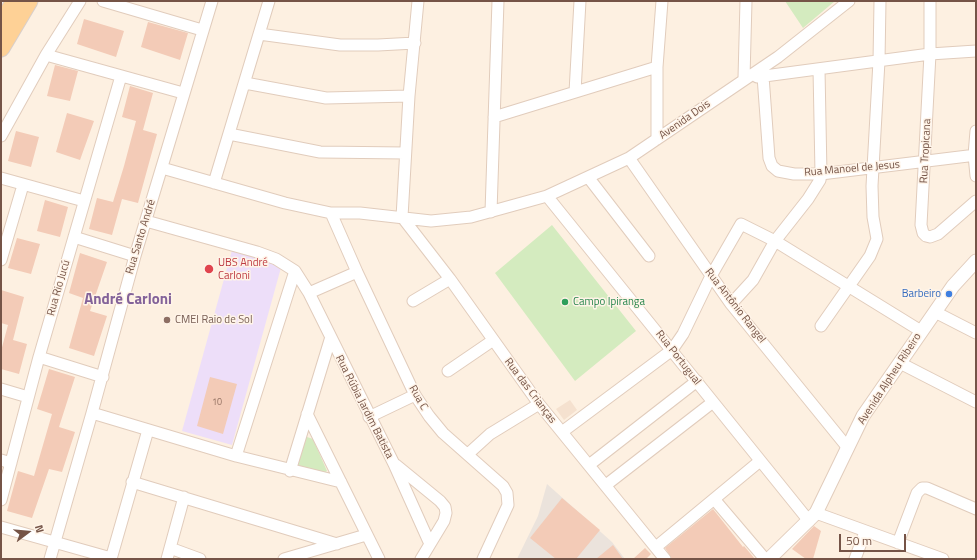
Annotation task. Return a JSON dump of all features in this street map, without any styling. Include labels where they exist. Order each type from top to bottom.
[{"type":"main road","points":[[1,24],[15,1]]},
{"type":"main road","points":[[1,48],[29,1]]},
{"type":"street","points":[[1,136],[46,55],[80,1]]},
{"type":"street","points":[[103,1],[202,30]]},
{"type":"street","name":"Rua Santo André","points":[[50,559],[103,377],[135,256],[212,1]]},
{"type":"street","points":[[214,183],[245,83],[268,1]]},
{"type":"street","points":[[402,217],[409,96],[418,1]]},
{"type":"street","points":[[491,212],[498,1]]},
{"type":"street","points":[[574,92],[580,1]]},
{"type":"street","points":[[657,139],[657,67],[662,1]]},
{"type":"street","points":[[744,78],[746,1]]},
{"type":"street","points":[[744,78],[778,56],[849,1]]},
{"type":"street","points":[[821,326],[849,288],[875,246],[877,239],[872,203],[879,61],[880,1]]},
{"type":"street","name":"Rua Tropicana","points":[[930,1],[930,54],[926,162],[921,225],[923,233],[926,236],[938,234],[976,201]]},
{"type":"street","points":[[259,34],[340,45],[415,43]]},
{"type":"street","name":"Avenida Dois","points":[[162,168],[331,213],[360,213],[431,221],[447,220],[491,212],[547,196],[629,158],[744,78],[819,70],[930,54],[976,51]]},
{"type":"street","points":[[46,55],[183,93]]},
{"type":"street","points":[[494,118],[657,67]]},
{"type":"street","points":[[731,304],[753,280],[775,241],[816,187],[821,174],[819,70]]},
{"type":"street","name":"Rua Rio Jucú","points":[[1,500],[6,461],[28,397],[121,76]]},
{"type":"street","name":"Rua Manoel de Jesus","points":[[763,76],[769,158],[772,166],[778,171],[794,174],[821,174],[975,155]]},
{"type":"street","points":[[245,83],[291,93],[326,98],[409,96]]},
{"type":"street","points":[[976,131],[976,176]]},
{"type":"street","points":[[229,134],[320,152],[405,153]]},
{"type":"street","name":"Rua Antônio Rangel","points":[[629,158],[731,304],[848,448]]},
{"type":"street","points":[[588,177],[649,256]]},
{"type":"street","points":[[1,178],[84,202]]},
{"type":"street","points":[[1,260],[23,185]]},
{"type":"street","name":"Rua Portugual","points":[[547,196],[760,461],[812,517]]},
{"type":"street","name":"Rua C","points":[[331,213],[415,395],[443,433],[503,486],[509,500],[508,505],[483,559]]},
{"type":"street","name":"Rua das Crianças","points":[[402,217],[450,279],[492,341],[539,404],[606,484],[665,559]]},
{"type":"street","points":[[146,221],[257,252],[276,259],[294,271],[236,456]]},
{"type":"street","points":[[562,432],[672,350],[693,316],[711,276],[738,227],[744,224],[775,241],[849,288],[922,331]]},
{"type":"street","points":[[74,237],[135,256]]},
{"type":"street","name":"Avenida Alpheu Ribeiro","points":[[769,559],[812,517],[863,416],[953,286],[976,261]]},
{"type":"street","name":"Rua Rúbia Jardim Batista","points":[[294,271],[308,293],[330,340],[394,464],[430,544]]},
{"type":"street","points":[[308,293],[357,272]]},
{"type":"street","points":[[413,301],[450,279]]},
{"type":"street","points":[[935,312],[976,333]]},
{"type":"street","points":[[290,471],[330,340]]},
{"type":"street","points":[[448,371],[492,341]]},
{"type":"street","points":[[39,357],[103,377]]},
{"type":"street","points":[[900,363],[976,402]]},
{"type":"street","points":[[589,464],[697,381]]},
{"type":"street","points":[[1,389],[28,397]]},
{"type":"street","points":[[369,417],[415,395]]},
{"type":"street","points":[[606,484],[713,402]]},
{"type":"street","points":[[468,454],[490,434],[539,404]]},
{"type":"street","points":[[92,413],[290,471],[341,482]]},
{"type":"street","points":[[307,414],[379,559]]},
{"type":"street","points":[[1,527],[111,558],[148,430]]},
{"type":"street","points":[[656,547],[760,461]]},
{"type":"street","points":[[394,464],[440,501],[445,507],[446,513],[444,521],[421,559]]},
{"type":"street","points":[[132,482],[337,544]]},
{"type":"street","points":[[898,543],[916,493],[922,488],[927,488],[976,509]]},
{"type":"street","points":[[184,497],[168,554],[200,559]]},
{"type":"street","points":[[714,500],[765,559]]},
{"type":"street","points":[[812,517],[865,532],[942,559]]},
{"type":"street","points":[[855,559],[865,532]]},
{"type":"street","points":[[284,559],[366,535]]},
{"type":"shaded area","points":[[232,250],[282,264],[232,445],[182,431]]},
{"type":"shaded area","points":[[570,400],[577,410],[564,420],[556,409]]},
{"type":"shaded area","points":[[547,484],[612,542],[625,559],[517,559],[538,516]]},
{"type":"green space","points":[[785,1],[835,1],[803,28]]},
{"type":"green space","name":"Campo Ipiranga","points":[[552,225],[636,331],[575,381],[495,273]]},
{"type":"green space","points":[[304,436],[313,439],[327,471],[323,474],[294,467]]},
{"type":"building","points":[[84,19],[124,31],[116,57],[77,44]]},
{"type":"building","points":[[148,22],[188,33],[180,60],[141,47]]},
{"type":"building","points":[[55,65],[78,71],[70,101],[47,96]]},
{"type":"building","points":[[130,86],[153,93],[143,130],[157,134],[138,203],[122,199],[112,235],[89,229],[97,198],[113,202],[124,166],[136,121],[122,117]]},
{"type":"building","points":[[67,113],[94,121],[80,160],[56,152]]},
{"type":"building","points":[[16,131],[39,137],[31,167],[8,161]]},
{"type":"building","points":[[45,200],[68,207],[60,237],[37,231]]},
{"type":"building","points":[[17,238],[40,244],[31,274],[8,268]]},
{"type":"building","points":[[80,253],[107,262],[90,311],[107,316],[94,356],[69,348],[83,298],[69,293]]},
{"type":"building","points":[[1,290],[24,297],[13,340],[27,344],[19,374],[1,369],[1,351],[8,325],[1,323]]},
{"type":"building","points":[[49,369],[75,377],[59,427],[75,432],[62,472],[49,469],[32,518],[7,511],[18,471],[34,476],[52,414],[37,409]]},
{"type":"building","points":[[210,377],[237,384],[223,434],[197,426]]},
{"type":"building","points":[[562,498],[600,530],[576,559],[556,559],[530,538]]},
{"type":"building","points":[[713,509],[743,547],[744,546],[755,559],[672,559],[665,548]]},
{"type":"building","points":[[814,526],[821,531],[813,559],[806,559],[792,549]]},
{"type":"building","points":[[613,545],[623,559],[596,559]]},
{"type":"building","points":[[645,548],[651,554],[646,559],[633,559]]},
{"type":"place","name":"UBS André Carloni","points":[[209,269]]},
{"type":"place","name":"Barbeiro","points":[[949,294]]},
{"type":"place","name":"Campo Ipiranga","points":[[565,302]]},
{"type":"place","name":"CMEI Raio de Sol","points":[[167,320]]},
{"type":"district","name":"André Carloni","points":[[128,300]]}]
